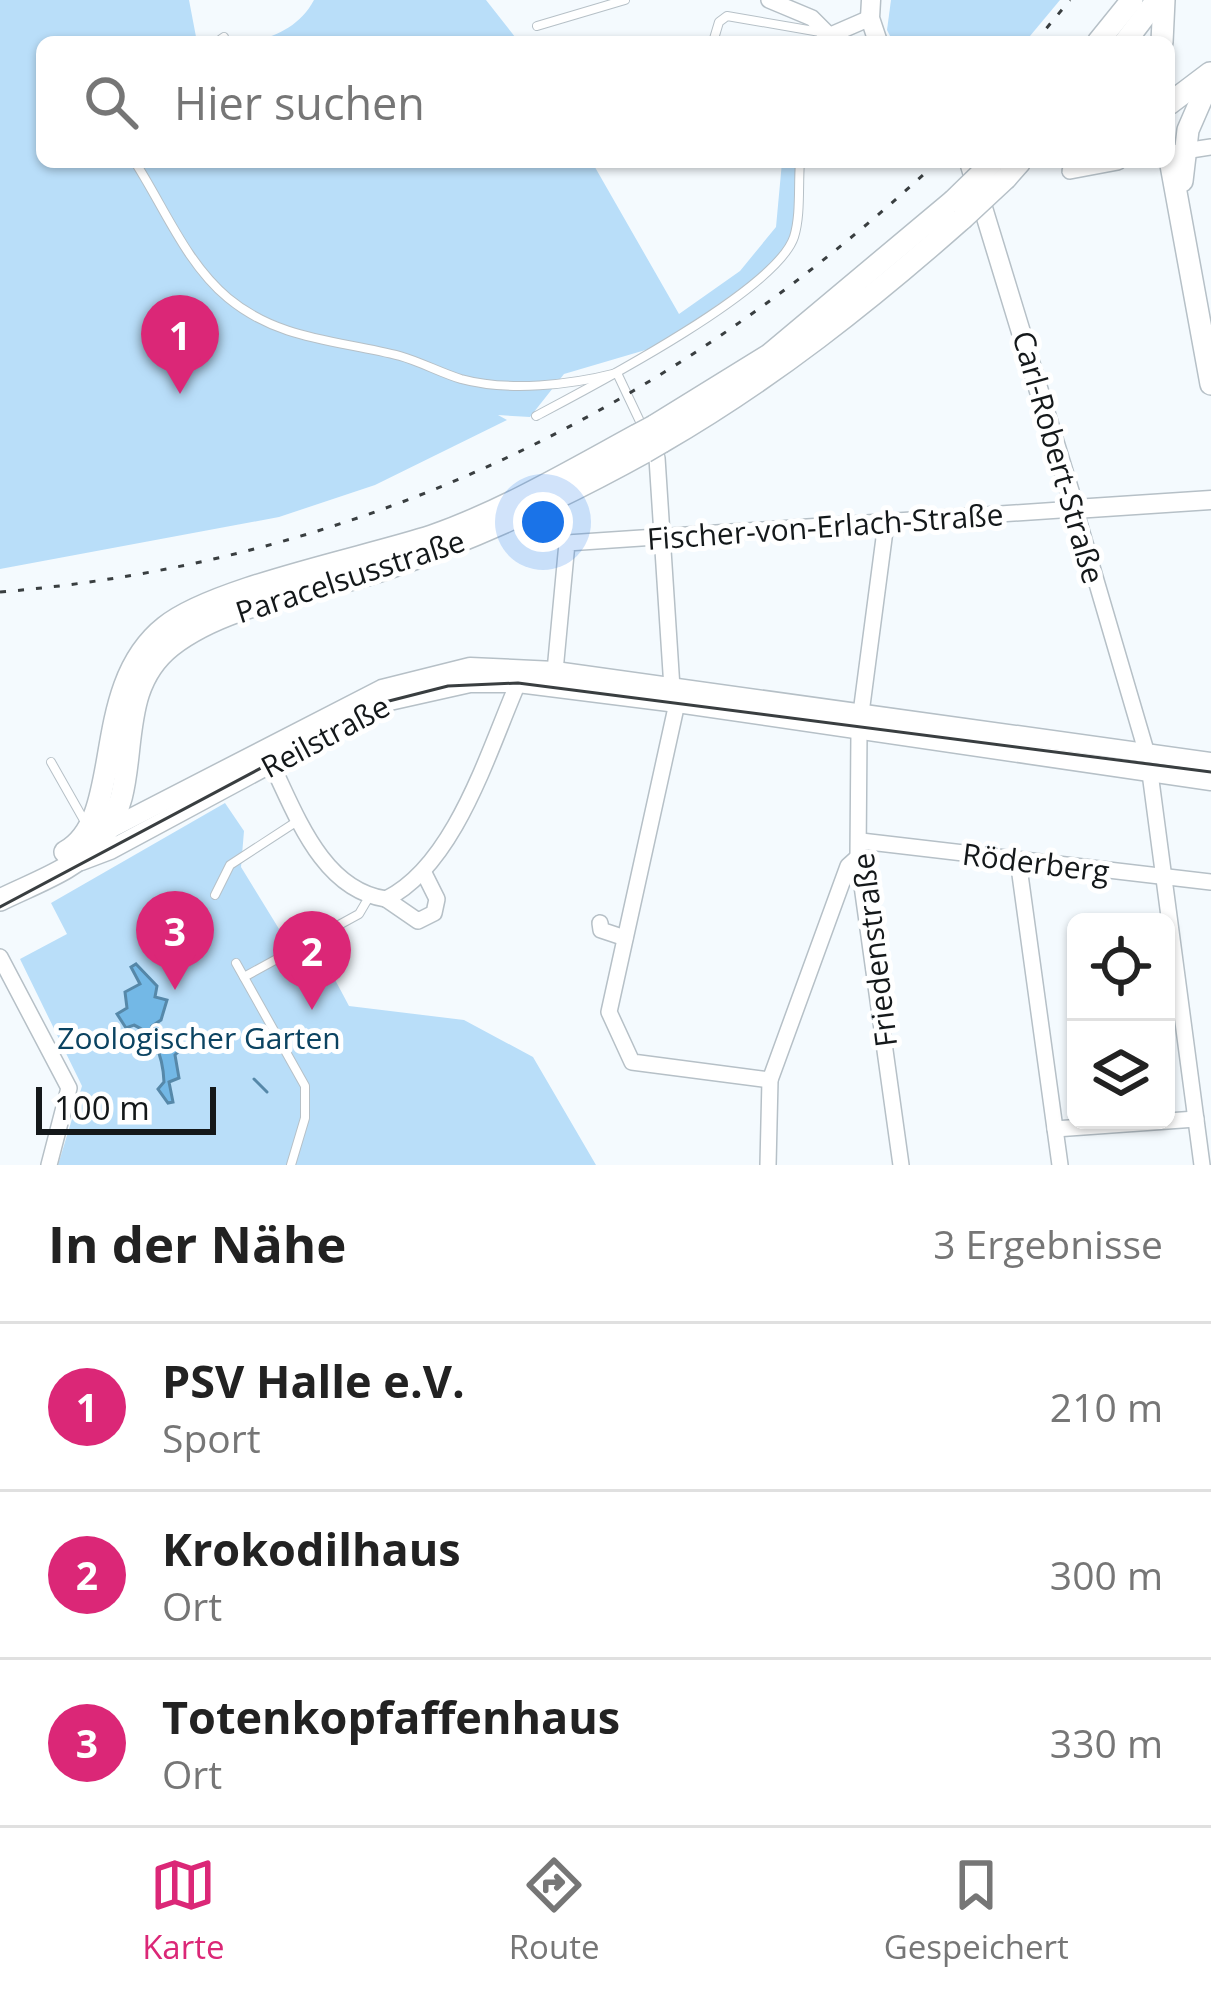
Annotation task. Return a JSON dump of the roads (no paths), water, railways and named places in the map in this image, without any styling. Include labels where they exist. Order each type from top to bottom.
[{"type":"main road","points":[[1107,36],[1150,4]]},
{"type":"main road","points":[[1129,36],[1150,4]]},
{"type":"main road","points":[[1150,4],[1160,36]]},
{"type":"main road","points":[[1175,100],[1211,75]]},
{"type":"main road","points":[[1175,151],[1211,75]]},
{"type":"main road","points":[[1175,162],[1211,384]]},
{"type":"main road","name":"Paracelsusstraße","points":[[87,842],[122,781],[139,689],[158,659],[185,637],[236,614],[464,539],[651,443],[803,350],[1005,168]]},
{"type":"main road","name":"Paracelsusstraße","points":[[87,842],[100,801],[121,687],[138,654],[167,624],[219,599],[440,533],[651,443]]},
{"type":"main road","name":"Reilstraße","points":[[0,886],[87,842]]},
{"type":"main road","name":"Reilstraße","points":[[0,900],[87,842]]},
{"type":"street","points":[[770,0],[812,18],[823,36]]},
{"type":"street","points":[[827,36],[870,9]]},
{"type":"street","points":[[1175,153],[1211,147]]},
{"type":"street","name":"Carl-Robert-Straße","points":[[971,168],[1149,763],[1202,1165]]},
{"type":"street","points":[[1070,171],[1086,168]]},
{"type":"street","points":[[651,443],[665,537],[675,695],[609,1012],[632,1062],[770,1080]]},
{"type":"street","name":"Fischer-von-Erlach-Straße","points":[[555,671],[566,543],[1211,500]]},
{"type":"street","name":"Friedenstraße","points":[[886,524],[860,723],[860,849],[902,1165]]},
{"type":"street","name":"Reilstraße","points":[[87,842],[382,689],[470,667],[555,671],[675,695],[1149,763],[1211,781]]},
{"type":"street","points":[[378,898],[413,886],[442,850],[518,683]]},
{"type":"street","name":"Reilstraße","points":[[87,842],[110,850],[385,702],[448,686],[518,683],[675,695]]},
{"type":"street","name":"Reilstraße","points":[[1149,763],[1211,762]]},
{"type":"street","points":[[271,763],[324,861],[418,921],[434,913],[437,899],[424,873]]},
{"type":"street","points":[[122,781],[134,802],[148,811]]},
{"type":"street","points":[[769,1165],[770,1080],[848,866],[860,849]]},
{"type":"street","name":"Röderberg","points":[[860,849],[1018,860],[1211,882]]},
{"type":"street","points":[[1018,860],[1060,1165]]},
{"type":"street","points":[[600,922],[601,930],[625,938]]},
{"type":"street","points":[[0,957],[69,1088],[49,1165]]},
{"type":"street","points":[[1054,1130],[1196,1119]]},
{"type":"lane","points":[[537,26],[625,0]]},
{"type":"lane","points":[[714,36],[718,22],[727,16],[815,36]]},
{"type":"lane","points":[[138,168],[185,249],[224,296],[258,321],[309,340],[400,356],[465,380],[557,384],[617,374]]},
{"type":"lane","points":[[536,416],[617,374],[767,271],[794,239],[800,168]]},
{"type":"lane","points":[[617,374],[651,443]]},
{"type":"lane","points":[[51,762],[87,842],[152,819],[257,764],[280,742]]},
{"type":"lane","points":[[215,895],[230,865],[299,820]]},
{"type":"lane","points":[[244,977],[359,914],[378,898]]},
{"type":"lane","points":[[236,963],[304,1086],[304,1118],[292,1165]]},
{"type":"water","points":[[136,964],[157,986],[155,997],[167,1000],[161,1020],[152,1026],[156,1041],[183,1047],[175,1055],[179,1078],[169,1082],[173,1102],[168,1103],[158,1089],[164,1082],[153,1041],[134,1025],[126,1028],[117,1014],[127,1008],[125,992],[140,984],[131,967]]},
{"type":"waterway","points":[[254,1079],[267,1092]]},
{"type":"tram line","points":[[0,907],[385,702],[448,686],[518,683],[1211,772]]},
{"type":"railway","points":[[1040,36],[1070,0]]},
{"type":"railway","points":[[0,592],[134,575],[262,547],[386,508],[505,458],[620,399],[730,329],[836,250],[930,168]]},
{"type":"place","name":"PSV Halle e.V.","points":[[180,394]]},
{"type":"place","name":"Totenkopfaffenhaus","points":[[175,990]]},
{"type":"place","name":"Krokodilhaus","points":[[312,1010]]},
{"type":"park label","name":"Zoologischer Garten","points":[[199,1037]]}]
